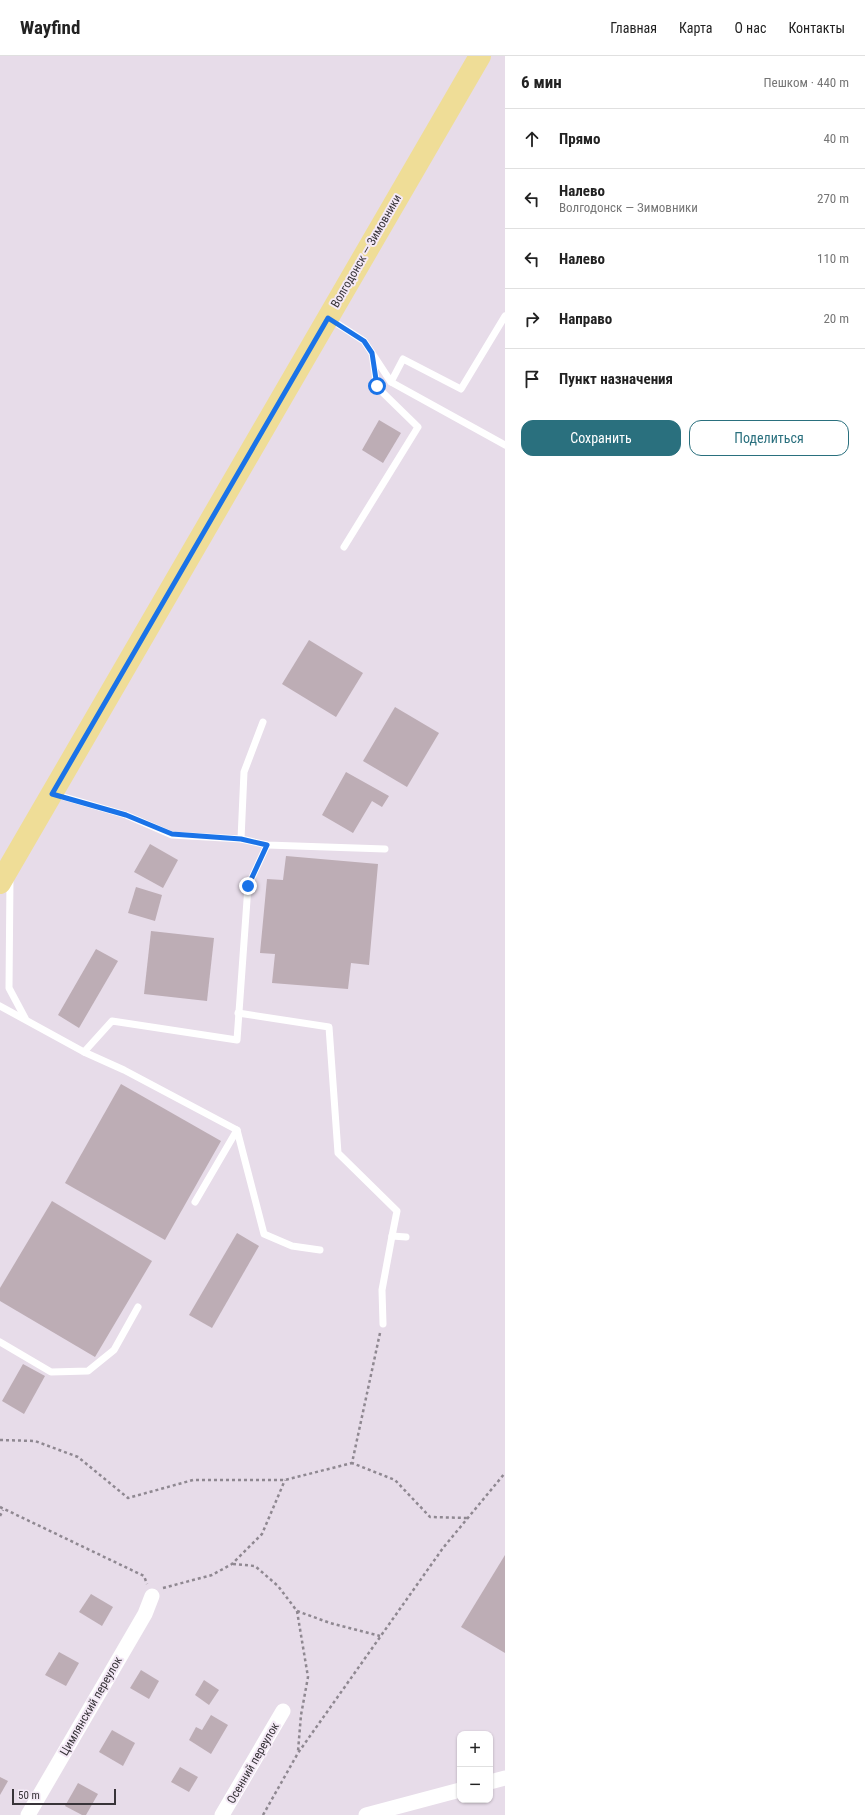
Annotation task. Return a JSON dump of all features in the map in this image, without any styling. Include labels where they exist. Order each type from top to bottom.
[{"type":"main road","name":"Волгодонск — Зимовники","points":[[0,883],[480,56]]},
{"type":"street","name":"Цимлянский переулок","points":[[28,1815],[145,1614],[152,1596]]},
{"type":"street","name":"Осенний переулок","points":[[222,1815],[283,1711]]},
{"type":"street","points":[[493,1781],[505,1778]]},
{"type":"street","points":[[366,1815],[457,1791]]},
{"type":"lane","points":[[391,382],[403,359],[461,388],[505,316]]},
{"type":"lane","points":[[328,318],[364,341],[391,382],[505,445]]},
{"type":"lane","points":[[344,546],[418,427],[377,386],[372,353]]},
{"type":"lane","points":[[241,839],[244,772],[263,722]]},
{"type":"lane","points":[[52,794],[126,815],[172,834],[241,839],[267,845],[385,849]]},
{"type":"lane","points":[[84,1052],[112,1021],[237,1040],[248,886],[267,845]]},
{"type":"lane","points":[[11,864],[10,988],[25,1018]]},
{"type":"lane","points":[[0,1006],[25,1018],[84,1052],[124,1070],[237,1130],[264,1234],[292,1246],[320,1250]]},
{"type":"lane","points":[[238,1013],[329,1027],[338,1153],[397,1211],[382,1290],[383,1324]]},
{"type":"lane","points":[[195,1202],[237,1130]]},
{"type":"lane","points":[[392,1236],[406,1237]]},
{"type":"lane","points":[[0,1342],[51,1372],[88,1371],[114,1350],[138,1307]]},
{"type":"path","points":[[352,1463],[383,1324]]},
{"type":"path","points":[[0,1440],[35,1441],[78,1456],[128,1498],[193,1480],[285,1480],[352,1463],[395,1480],[430,1516],[468,1518]]},
{"type":"path","points":[[263,1815],[298,1753],[443,1548],[505,1473]]},
{"type":"path","points":[[152,1596],[156,1590],[212,1575],[232,1564],[262,1534],[285,1480]]},
{"type":"path","points":[[0,1516],[1,1508],[144,1576],[152,1596]]},
{"type":"path","points":[[232,1564],[255,1566],[278,1586],[297,1611],[308,1678],[301,1715],[298,1753]]},
{"type":"path","points":[[297,1611],[381,1636]]},
{"type":"building","points":[[379,420],[401,433],[383,463],[362,450]]},
{"type":"building","points":[[309,640],[363,673],[336,717],[282,684]]},
{"type":"building","points":[[395,707],[439,733],[407,787],[363,761]]},
{"type":"building","points":[[346,772],[389,796],[382,807],[372,801],[353,833],[322,815]]},
{"type":"building","points":[[150,844],[178,860],[163,888],[134,872]]},
{"type":"building","points":[[286,856],[378,864],[369,965],[351,963],[348,989],[272,983],[275,954],[260,953],[267,879],[283,880]]},
{"type":"building","points":[[136,887],[162,895],[155,921],[128,913]]},
{"type":"building","points":[[151,931],[214,938],[207,1001],[144,994]]},
{"type":"building","points":[[96,949],[118,961],[79,1028],[58,1015]]},
{"type":"building","points":[[121,1084],[221,1141],[165,1240],[65,1183]]},
{"type":"building","points":[[52,1201],[152,1261],[95,1357],[0,1301],[0,1288]]},
{"type":"building","points":[[237,1233],[259,1246],[212,1328],[189,1315]]},
{"type":"building","points":[[23,1364],[45,1376],[24,1414],[2,1401]]},
{"type":"building","points":[[505,1555],[505,1653],[461,1627]]},
{"type":"building","points":[[91,1594],[113,1607],[102,1626],[79,1612]]},
{"type":"building","points":[[59,1652],[79,1663],[66,1686],[45,1675]]},
{"type":"building","points":[[141,1670],[159,1681],[149,1699],[130,1688]]},
{"type":"building","points":[[204,1680],[219,1690],[209,1705],[195,1695]]},
{"type":"building","points":[[211,1715],[228,1725],[211,1754],[189,1740],[196,1727],[202,1730]]},
{"type":"building","points":[[112,1730],[135,1743],[123,1766],[99,1752]]},
{"type":"building","points":[[180,1767],[198,1777],[189,1792],[171,1782]]},
{"type":"building","points":[[0,1777],[8,1781],[0,1795]]},
{"type":"building","points":[[78,1783],[98,1794],[86,1815],[82,1815],[65,1806]]},
{"type":"route","points":[[248,886],[267,845],[241,839],[172,834],[126,815],[52,794],[328,318],[364,341],[372,353],[377,386]]}]
